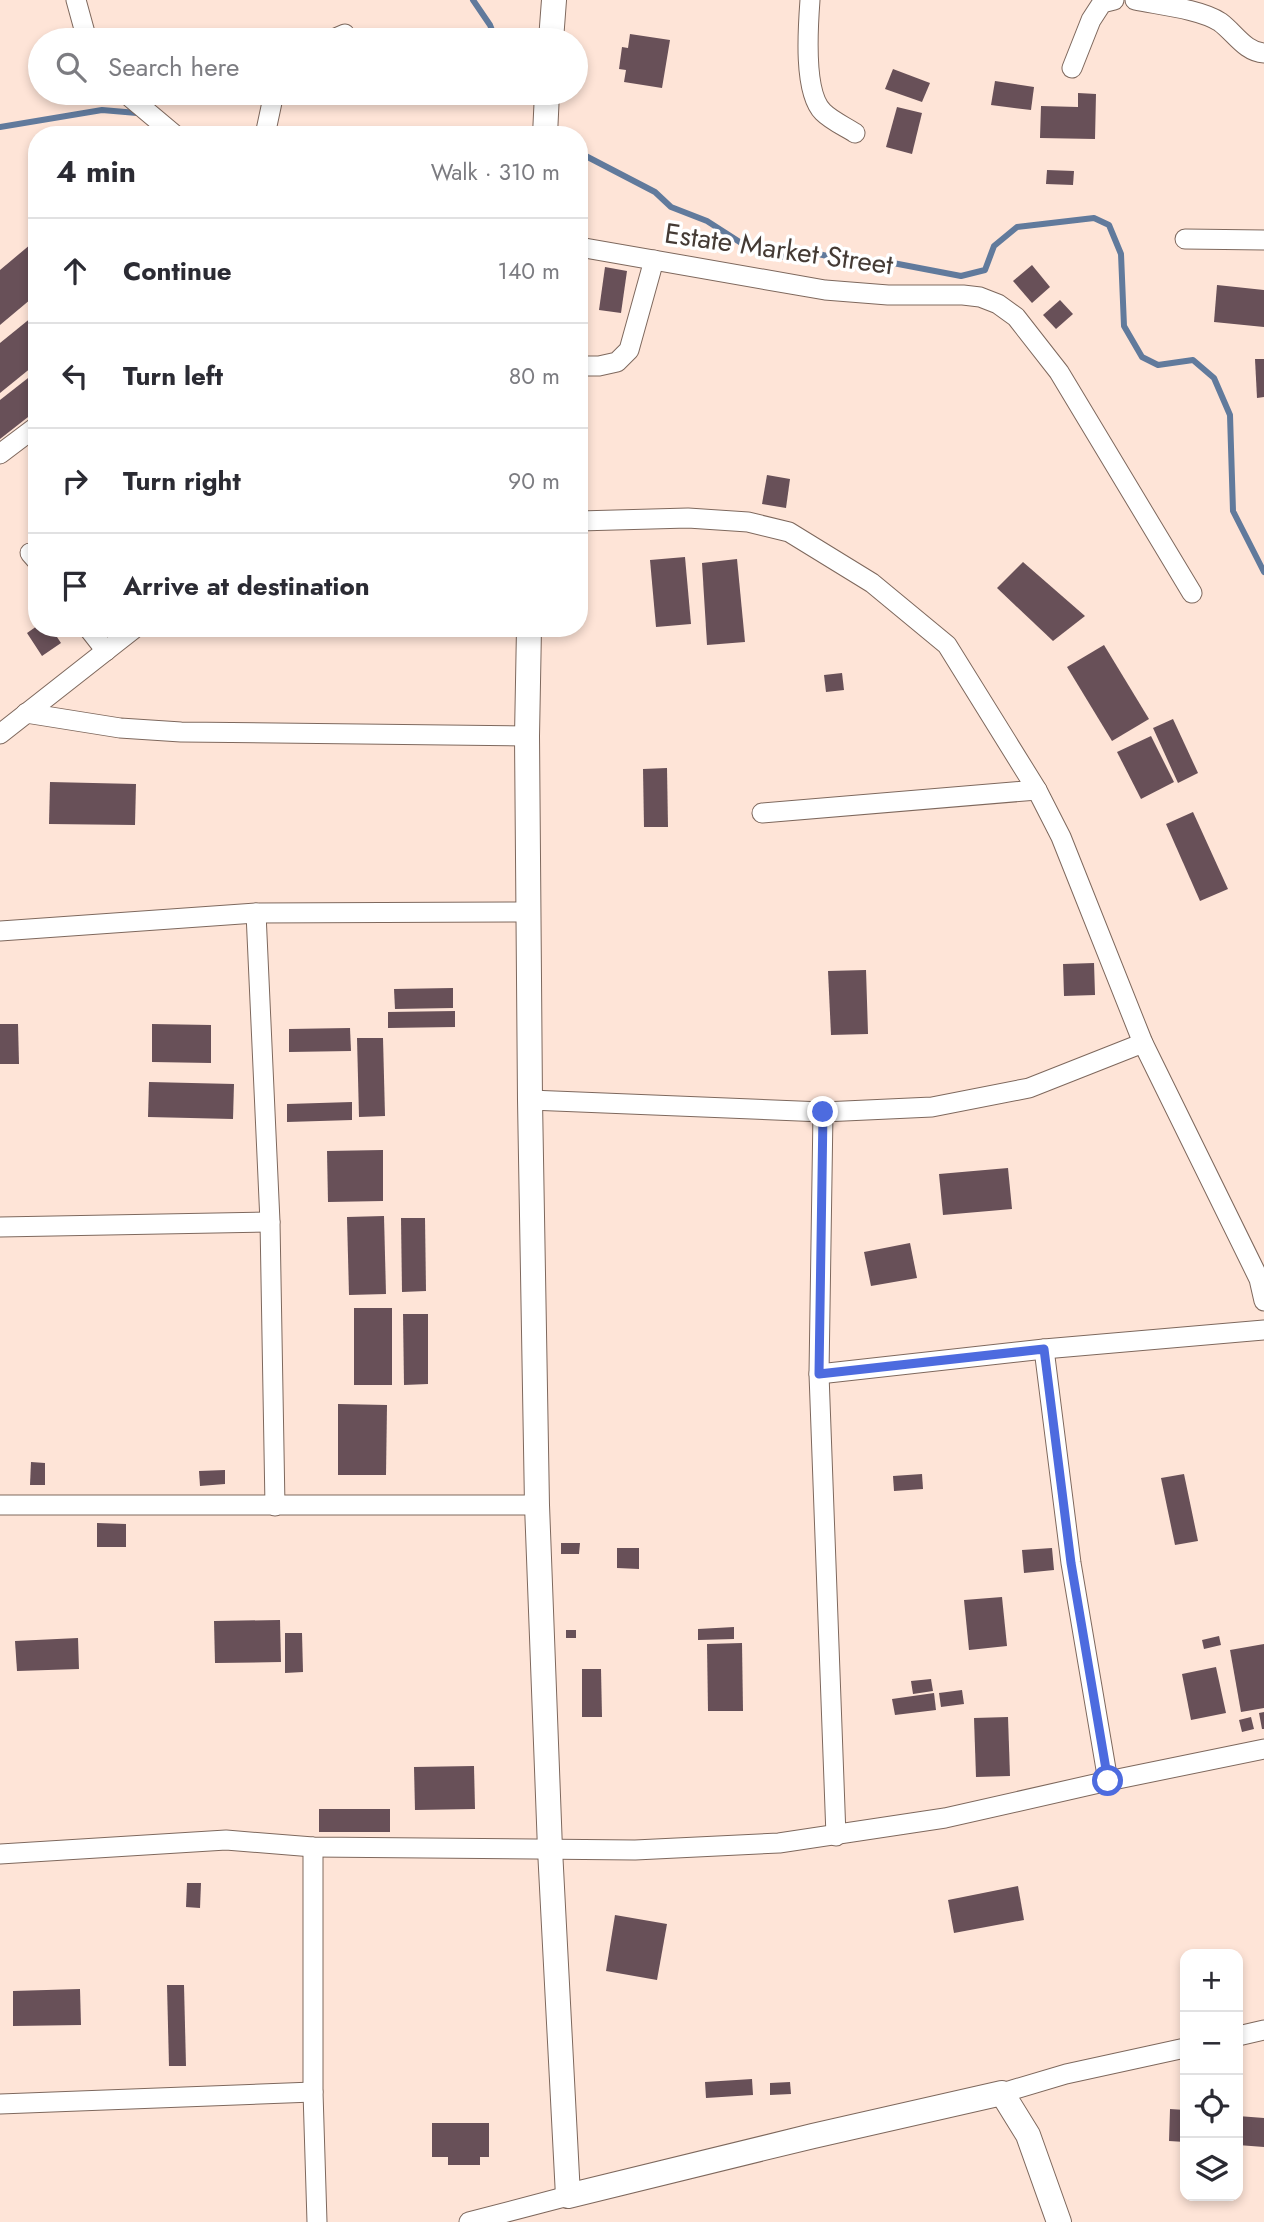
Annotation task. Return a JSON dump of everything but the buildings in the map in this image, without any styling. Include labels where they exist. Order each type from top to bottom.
[{"type":"street","points":[[76,0],[84,28]]},
{"type":"street","points":[[552,28],[554,0]]},
{"type":"street","points":[[810,0],[809,64],[814,96],[822,112],[856,133]]},
{"type":"street","points":[[1072,68],[1091,20],[1102,4],[1114,0]]},
{"type":"street","points":[[1135,0],[1206,16],[1220,22],[1254,52],[1264,53]]},
{"type":"street","points":[[139,105],[164,126]]},
{"type":"street","points":[[267,126],[271,105]]},
{"type":"street","points":[[545,126],[546,105]]},
{"type":"street","points":[[1185,239],[1264,240]]},
{"type":"street","name":"Estate Market Street","points":[[588,249],[825,290],[888,295],[963,295],[980,297],[998,304],[1016,317],[1059,372],[1192,593]]},
{"type":"street","points":[[588,366],[617,362],[629,350],[654,260]]},
{"type":"street","points":[[0,454],[28,433]]},
{"type":"street","points":[[588,521],[688,518],[748,522],[789,532],[872,583],[947,645],[1037,790],[1061,837],[1143,1044],[1261,1278],[1264,1301]]},
{"type":"street","points":[[95,637],[106,651]]},
{"type":"street","points":[[0,734],[124,637]]},
{"type":"street","points":[[529,637],[530,1100],[537,1505],[550,1849],[568,2196]]},
{"type":"street","points":[[26,713],[120,728],[181,732],[527,736]]},
{"type":"street","points":[[762,813],[1037,790]]},
{"type":"street","points":[[0,931],[256,913],[530,912]]},
{"type":"street","points":[[256,913],[270,1222],[275,1506]]},
{"type":"street","points":[[530,1100],[823,1112],[932,1107],[1018,1091],[1143,1044]]},
{"type":"street","points":[[823,1112],[819,1374],[835,1836]]},
{"type":"street","points":[[0,1227],[270,1222]]},
{"type":"street","points":[[819,1374],[1044,1349],[1264,1330]]},
{"type":"street","points":[[1044,1349],[1071,1563],[1108,1781]]},
{"type":"street","points":[[0,1505],[537,1505]]},
{"type":"street","points":[[0,1854],[226,1840],[313,1847],[635,1850],[779,1843],[946,1818],[1264,1749]]},
{"type":"street","points":[[313,1847],[313,2092],[317,2222]]},
{"type":"street","points":[[1243,2035],[1264,2030]]},
{"type":"street","points":[[469,2222],[813,2136],[1002,2093],[1066,2074],[1180,2049]]},
{"type":"street","points":[[0,2104],[313,2092]]},
{"type":"street","points":[[1002,2093],[1028,2135],[1059,2222]]},
{"type":"waterway","points":[[473,0],[491,28]]},
{"type":"waterway","points":[[0,127],[102,110],[137,113]]},
{"type":"waterway","points":[[588,157],[655,192],[671,207],[707,221],[749,248],[782,257],[810,252],[857,263],[893,263],[961,276],[985,270],[994,246],[1017,227],[1094,218],[1109,225],[1121,254],[1124,326],[1142,357],[1158,365],[1193,360],[1214,378],[1230,415],[1233,511],[1264,572]]},
{"type":"route","points":[[823,1112],[819,1374],[1044,1349],[1071,1563],[1108,1781]]}]
